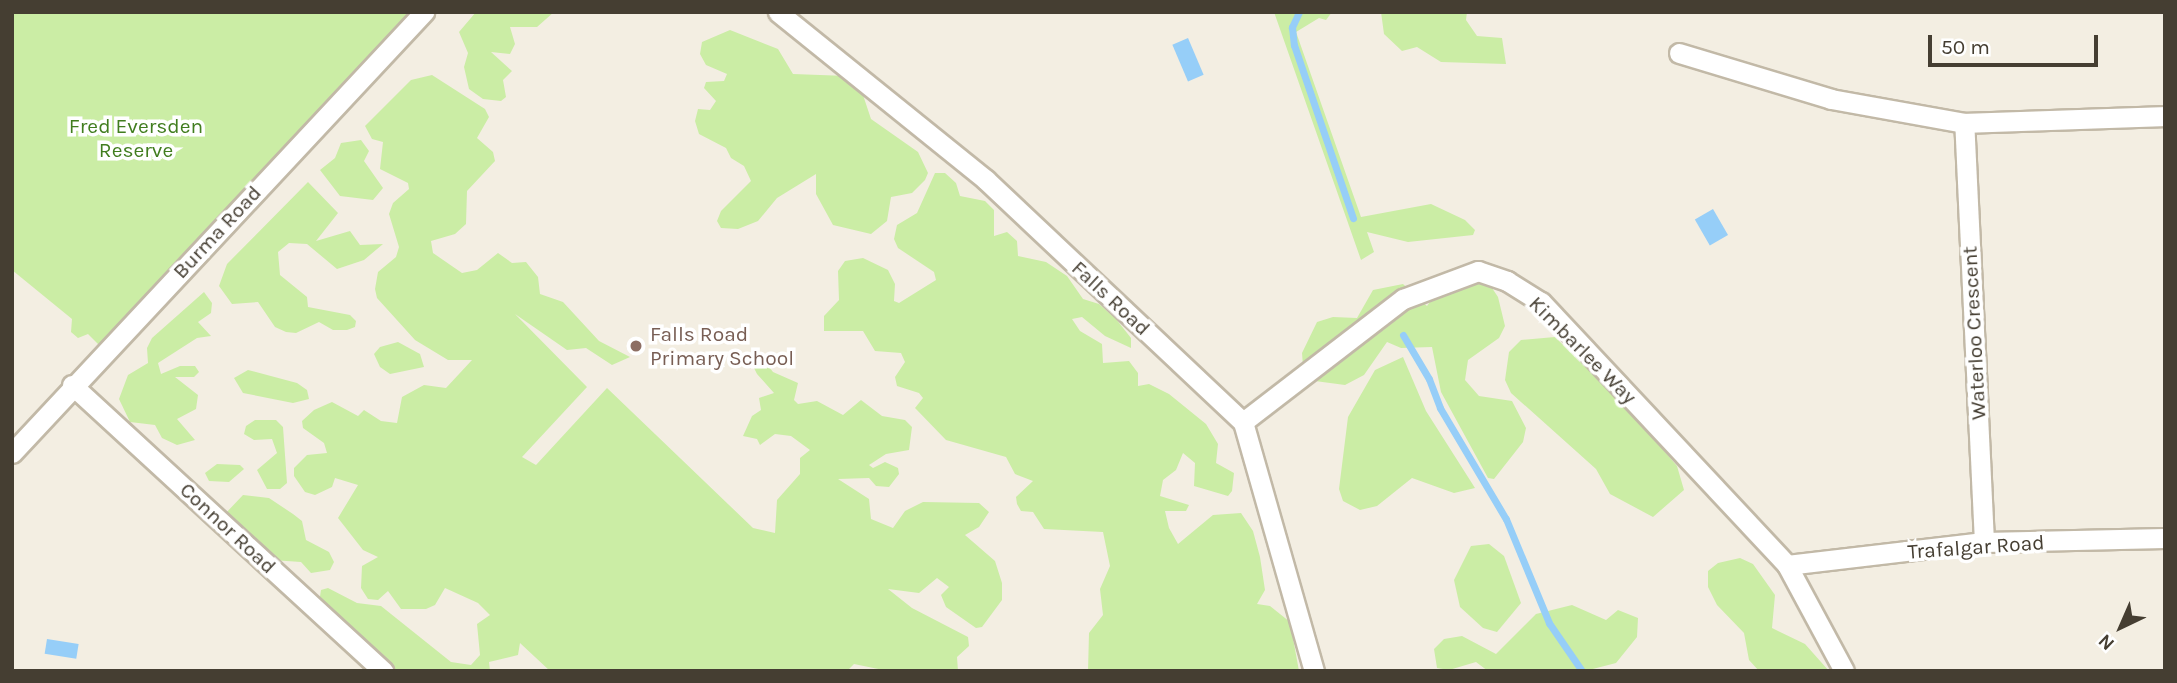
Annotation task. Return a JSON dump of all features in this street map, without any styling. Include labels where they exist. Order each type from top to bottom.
[{"type":"street","name":"Burma Road","points":[[12,453],[72,385],[424,12]]},
{"type":"street","name":"Falls Road","points":[[778,12],[986,180],[1243,422]]},
{"type":"street","points":[[1679,53],[1806,93],[1964,123],[2165,116]]},
{"type":"street","name":"Waterloo Crescent","points":[[1964,123],[1984,542]]},
{"type":"street","name":"Kimbarlee Way","points":[[1243,422],[1403,299],[1478,271],[1507,281],[1541,302],[1787,565],[1844,671]]},
{"type":"street","name":"Connor Road","points":[[72,385],[383,671]]},
{"type":"street","points":[[1243,422],[1314,671]]},
{"type":"street","name":"Trafalgar Road","points":[[1787,565],[1984,542],[2165,538]]},
{"type":"green space","name":"Fred Eversden Reserve","points":[[12,12],[424,12],[105,351],[88,334],[78,338],[71,332],[72,319],[12,270]]},
{"type":"green space","points":[[476,12],[554,12],[537,27],[510,27],[515,44],[510,54],[491,52],[512,71],[503,80],[506,97],[501,101],[483,99],[469,89],[464,67],[468,53],[459,32]]},
{"type":"green space","points":[[1274,12],[1332,12],[1326,20],[1319,18],[1296,32],[1361,217],[1431,204],[1465,220],[1475,230],[1473,235],[1408,242],[1367,232],[1374,252],[1361,260]]},
{"type":"green space","points":[[1381,12],[1467,12],[1466,20],[1477,36],[1502,38],[1506,64],[1441,62],[1417,47],[1402,51],[1384,34]]},
{"type":"green space","points":[[730,30],[778,49],[793,74],[847,76],[862,92],[871,119],[918,152],[928,173],[925,180],[912,193],[891,197],[887,221],[871,234],[833,225],[816,194],[816,174],[777,198],[758,221],[738,229],[721,228],[717,221],[721,211],[751,181],[744,166],[731,158],[726,148],[699,134],[695,121],[698,109],[710,110],[716,101],[704,88],[706,82],[724,81],[727,74],[706,65],[700,54],[702,42]]},
{"type":"green space","points":[[432,75],[485,109],[489,117],[477,138],[493,152],[495,161],[467,191],[466,224],[455,234],[431,241],[433,253],[462,273],[477,270],[498,253],[512,263],[526,262],[538,277],[540,294],[563,302],[599,341],[630,357],[612,365],[586,348],[567,350],[515,314],[587,387],[522,457],[536,465],[607,388],[753,528],[775,533],[777,500],[800,474],[800,458],[810,450],[791,436],[775,434],[760,445],[757,439],[743,436],[752,416],[761,410],[759,398],[774,393],[757,374],[754,368],[758,364],[766,363],[773,372],[798,383],[794,400],[798,404],[817,401],[843,415],[861,400],[882,416],[905,420],[912,427],[909,450],[886,454],[869,465],[873,468],[885,462],[898,468],[899,474],[889,487],[876,486],[869,478],[838,479],[869,499],[871,519],[893,528],[905,511],[923,502],[979,503],[989,512],[979,527],[965,535],[995,561],[1002,583],[1002,600],[982,627],[976,628],[946,607],[941,595],[949,587],[937,578],[919,593],[888,589],[912,608],[968,637],[969,646],[957,657],[958,671],[888,671],[854,664],[847,671],[550,671],[520,643],[518,655],[489,662],[490,671],[391,671],[319,603],[321,590],[328,588],[357,603],[381,606],[451,662],[471,665],[480,655],[477,624],[490,615],[478,603],[445,588],[435,605],[426,609],[401,609],[388,591],[378,600],[368,599],[361,588],[362,566],[378,557],[363,550],[338,518],[358,485],[335,478],[332,487],[315,495],[305,492],[294,476],[294,468],[307,455],[327,453],[324,443],[303,428],[302,421],[314,410],[332,402],[358,416],[364,410],[381,421],[397,423],[402,397],[424,385],[446,388],[472,360],[448,360],[415,340],[377,298],[375,289],[378,272],[396,257],[399,247],[389,214],[393,203],[409,189],[408,183],[380,169],[383,142],[372,139],[365,126],[411,80]]},
{"type":"green space","points":[[361,140],[369,151],[364,161],[383,188],[373,200],[340,196],[320,170],[335,158],[341,143]]},
{"type":"green space","points":[[935,173],[945,173],[956,183],[960,196],[985,201],[994,210],[994,236],[1007,232],[1017,241],[1018,256],[1046,262],[1067,276],[1083,299],[1099,304],[1116,319],[1131,338],[1131,348],[1105,336],[1082,317],[1072,319],[1080,331],[1102,344],[1103,363],[1129,361],[1138,373],[1138,386],[1149,384],[1169,394],[1206,424],[1218,444],[1216,463],[1234,473],[1232,491],[1228,496],[1194,486],[1195,463],[1183,453],[1176,470],[1163,480],[1160,496],[1189,505],[1186,511],[1165,511],[1169,528],[1178,544],[1213,515],[1241,513],[1253,531],[1260,557],[1265,590],[1257,604],[1270,606],[1290,622],[1299,671],[1088,671],[1089,633],[1103,615],[1100,589],[1110,566],[1103,532],[1044,529],[1033,512],[1021,511],[1017,504],[1016,497],[1033,481],[1015,474],[1006,457],[946,440],[915,408],[923,398],[919,393],[897,386],[895,377],[905,362],[901,353],[875,351],[863,331],[824,331],[824,316],[839,300],[838,271],[845,261],[863,258],[888,270],[895,284],[894,301],[899,303],[936,280],[934,272],[898,248],[894,239],[897,225],[917,213]]},
{"type":"green space","points":[[308,182],[338,213],[316,241],[350,231],[360,245],[383,244],[364,260],[337,269],[307,244],[289,243],[278,252],[280,275],[307,297],[308,307],[350,315],[356,321],[355,327],[347,330],[333,330],[319,322],[296,333],[286,332],[275,327],[258,302],[232,304],[219,286],[227,264]]},
{"type":"green space","points":[[1476,278],[1490,285],[1498,297],[1505,326],[1499,338],[1468,360],[1465,380],[1479,396],[1512,401],[1526,428],[1523,442],[1494,479],[1488,478],[1441,392],[1432,347],[1401,348],[1387,342],[1364,375],[1345,385],[1315,381],[1303,366],[1302,353],[1317,322],[1333,317],[1357,318],[1373,290],[1403,284],[1427,306],[1434,296]]},
{"type":"green space","points":[[204,292],[212,303],[211,313],[198,322],[211,336],[197,338],[158,363],[161,374],[180,366],[195,366],[199,372],[194,377],[175,377],[198,395],[196,409],[177,419],[195,440],[177,445],[162,438],[155,425],[130,422],[119,399],[128,375],[148,363],[147,348],[152,338]]},
{"type":"green space","points":[[1555,337],[1634,415],[1677,466],[1684,490],[1653,517],[1610,494],[1596,469],[1511,393],[1505,380],[1509,352],[1521,340]]},
{"type":"green space","points":[[398,342],[420,354],[424,367],[390,374],[380,367],[374,354],[380,347]]},
{"type":"green space","points":[[1403,357],[1426,411],[1475,488],[1454,493],[1412,478],[1377,506],[1360,510],[1343,501],[1339,489],[1348,417],[1375,370]]},
{"type":"green space","points":[[248,370],[297,383],[307,390],[309,399],[293,403],[243,393],[234,378]]},
{"type":"green space","points":[[255,420],[276,420],[283,427],[287,483],[280,489],[267,489],[257,470],[277,453],[272,439],[254,440],[244,434],[246,426]]},
{"type":"green space","points":[[217,464],[240,465],[244,469],[229,482],[209,481],[205,473]]},
{"type":"green space","points":[[243,495],[269,498],[302,521],[306,540],[329,552],[334,562],[330,570],[311,573],[301,562],[272,560],[224,515]]},
{"type":"green space","points":[[1489,544],[1504,556],[1521,603],[1497,632],[1483,628],[1460,607],[1454,580],[1471,546]]},
{"type":"green space","points":[[1740,558],[1753,564],[1775,595],[1772,628],[1805,644],[1829,671],[1759,671],[1749,660],[1744,633],[1717,605],[1708,587],[1708,571],[1718,563]]},
{"type":"green space","points":[[1572,605],[1606,620],[1618,610],[1638,618],[1637,637],[1616,663],[1585,671],[1488,671],[1476,662],[1449,670],[1437,668],[1434,649],[1444,639],[1462,636],[1496,654],[1536,614]]},
{"type":"water","points":[[1188,38],[1204,75],[1188,81],[1172,45]]},
{"type":"water","points":[[1713,209],[1728,235],[1710,245],[1695,220]]},
{"type":"water","points":[[47,639],[79,644],[76,659],[45,654]]},
{"type":"waterway","points":[[1299,12],[1292,27],[1294,45],[1353,218]]},
{"type":"waterway","points":[[1403,335],[1429,379],[1440,408],[1506,519],[1549,623],[1582,671]]},
{"type":"place","name":"Falls Road Primary School","points":[[636,346]]}]
